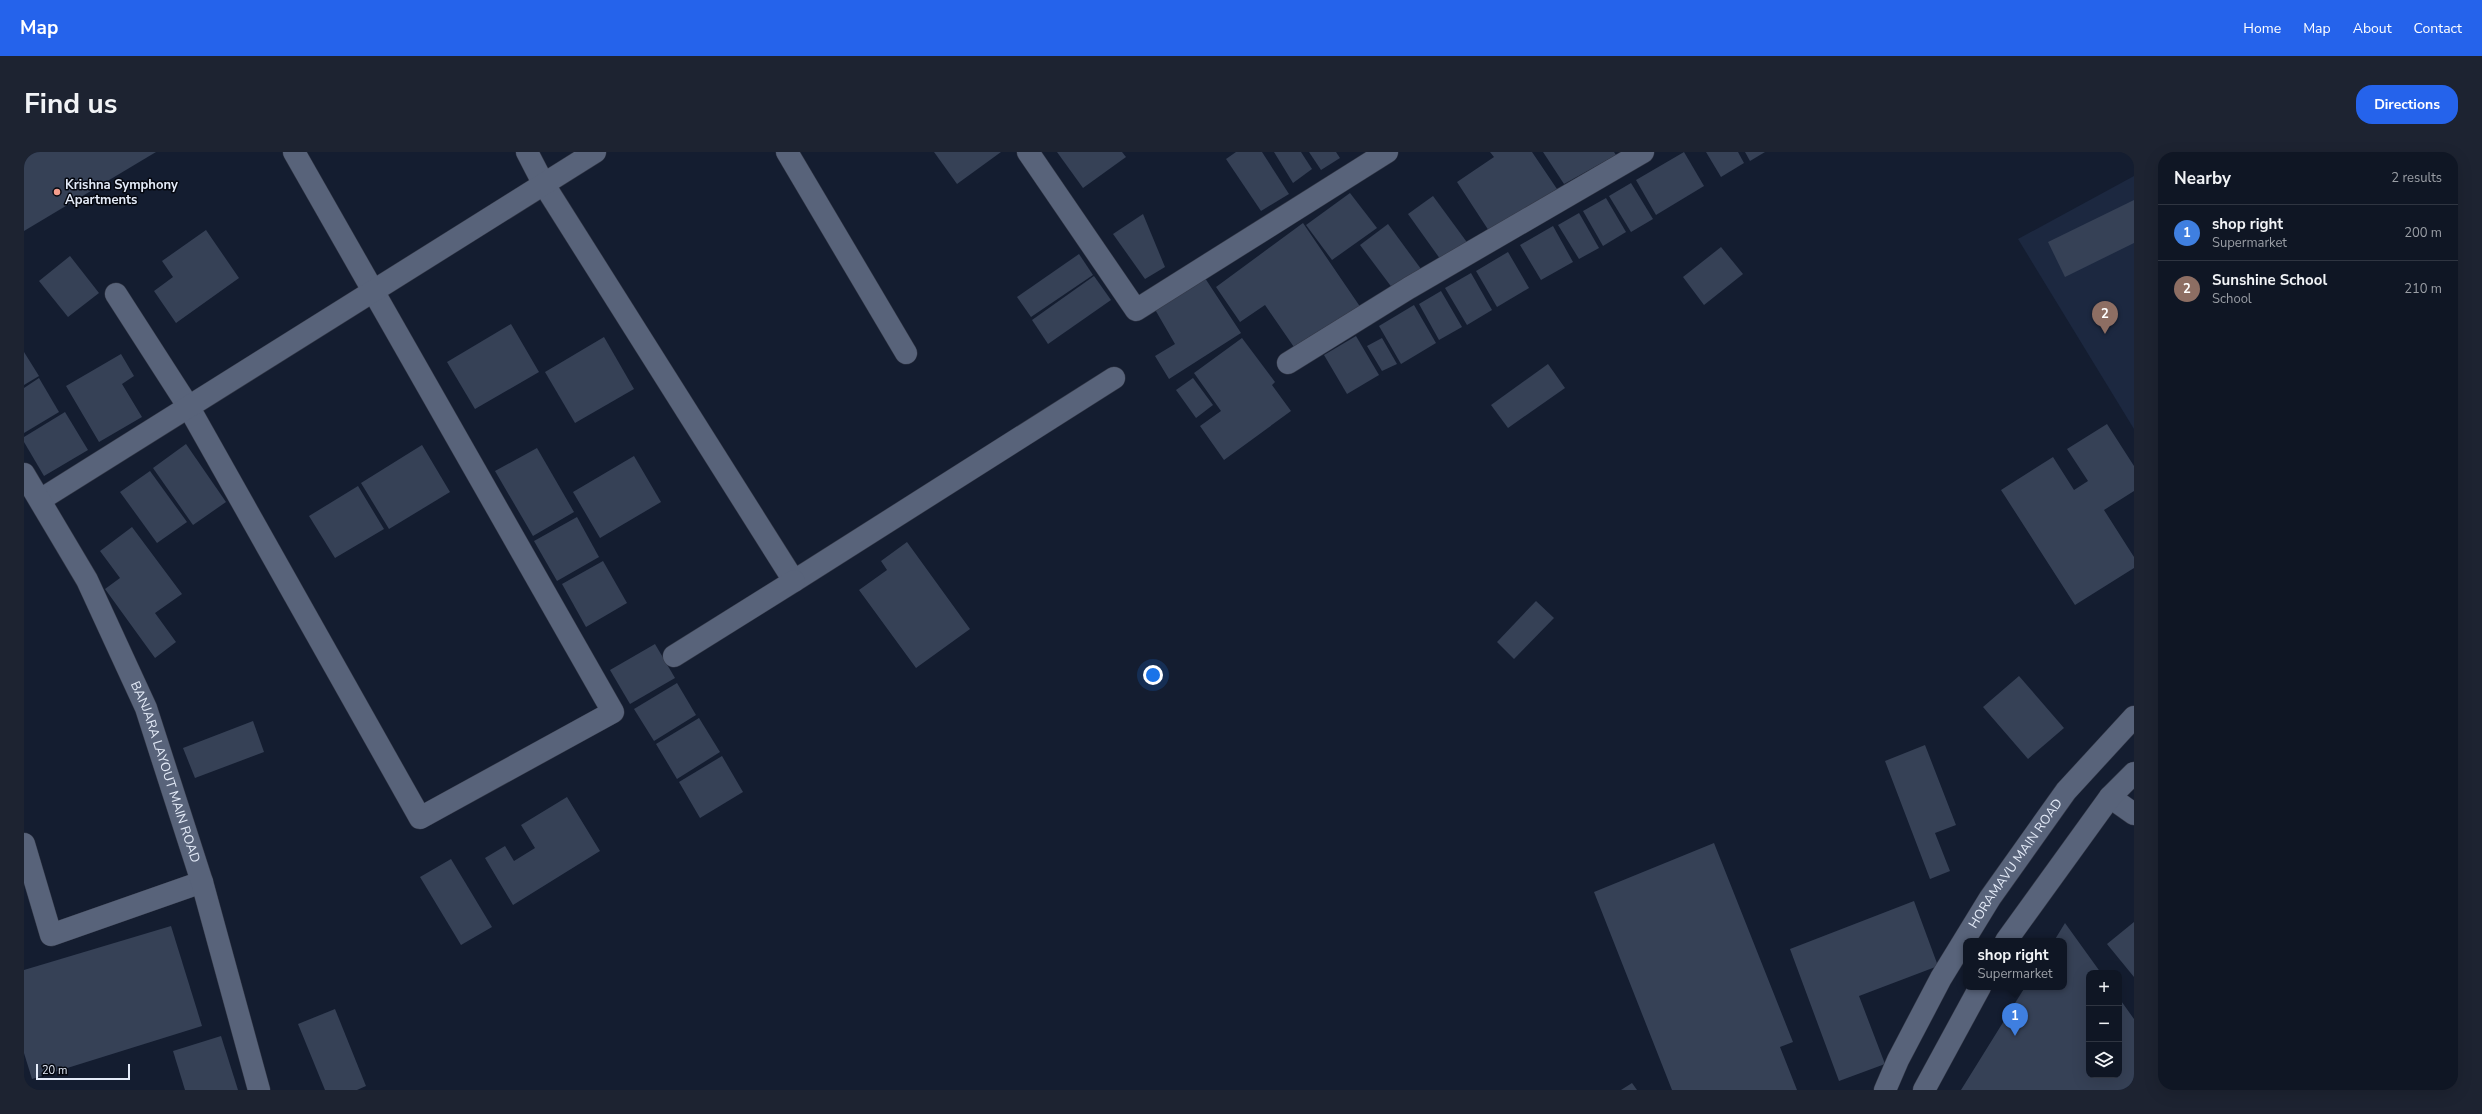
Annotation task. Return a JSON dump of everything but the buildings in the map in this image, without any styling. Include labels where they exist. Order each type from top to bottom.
[{"type":"street","points":[[116,294],[188,406],[420,818],[613,712],[374,290],[294,152]]},
{"type":"street","points":[[527,152],[543,182],[794,581]]},
{"type":"street","points":[[40,500],[543,182],[595,152]]},
{"type":"street","points":[[787,152],[906,353]]},
{"type":"street","points":[[1028,152],[1136,310],[1387,152]]},
{"type":"street","points":[[1288,363],[1409,288],[1643,152]]},
{"type":"street","points":[[674,656],[1114,378]]},
{"type":"street","name":"BANJARA LAYOUT MAIN ROAD","points":[[24,474],[87,580],[146,708],[202,882],[259,1090]]},
{"type":"street","name":"HORAMAVU MAIN ROAD","points":[[1966,938],[1990,898],[2066,791],[2134,717]]},
{"type":"street","points":[[2008,938],[2110,798],[2134,773]]},
{"type":"street","points":[[2110,798],[2134,814]]},
{"type":"street","points":[[24,844],[51,935],[202,882]]},
{"type":"street","name":"HORAMAVU MAIN ROAD","points":[[1885,1090],[1898,1060],[1941,978],[1963,942]]},
{"type":"street","points":[[1924,1090],[1978,990]]},
{"type":"shaded area","points":[[2134,176],[2134,429],[2018,239]]},
{"type":"place","name":"Krishna Symphony Apartments","points":[[57,192]]},
{"type":"place","name":"Sunshine School","points":[[2105,334]]},
{"type":"place","name":"shop right","points":[[2015,1036]]}]
